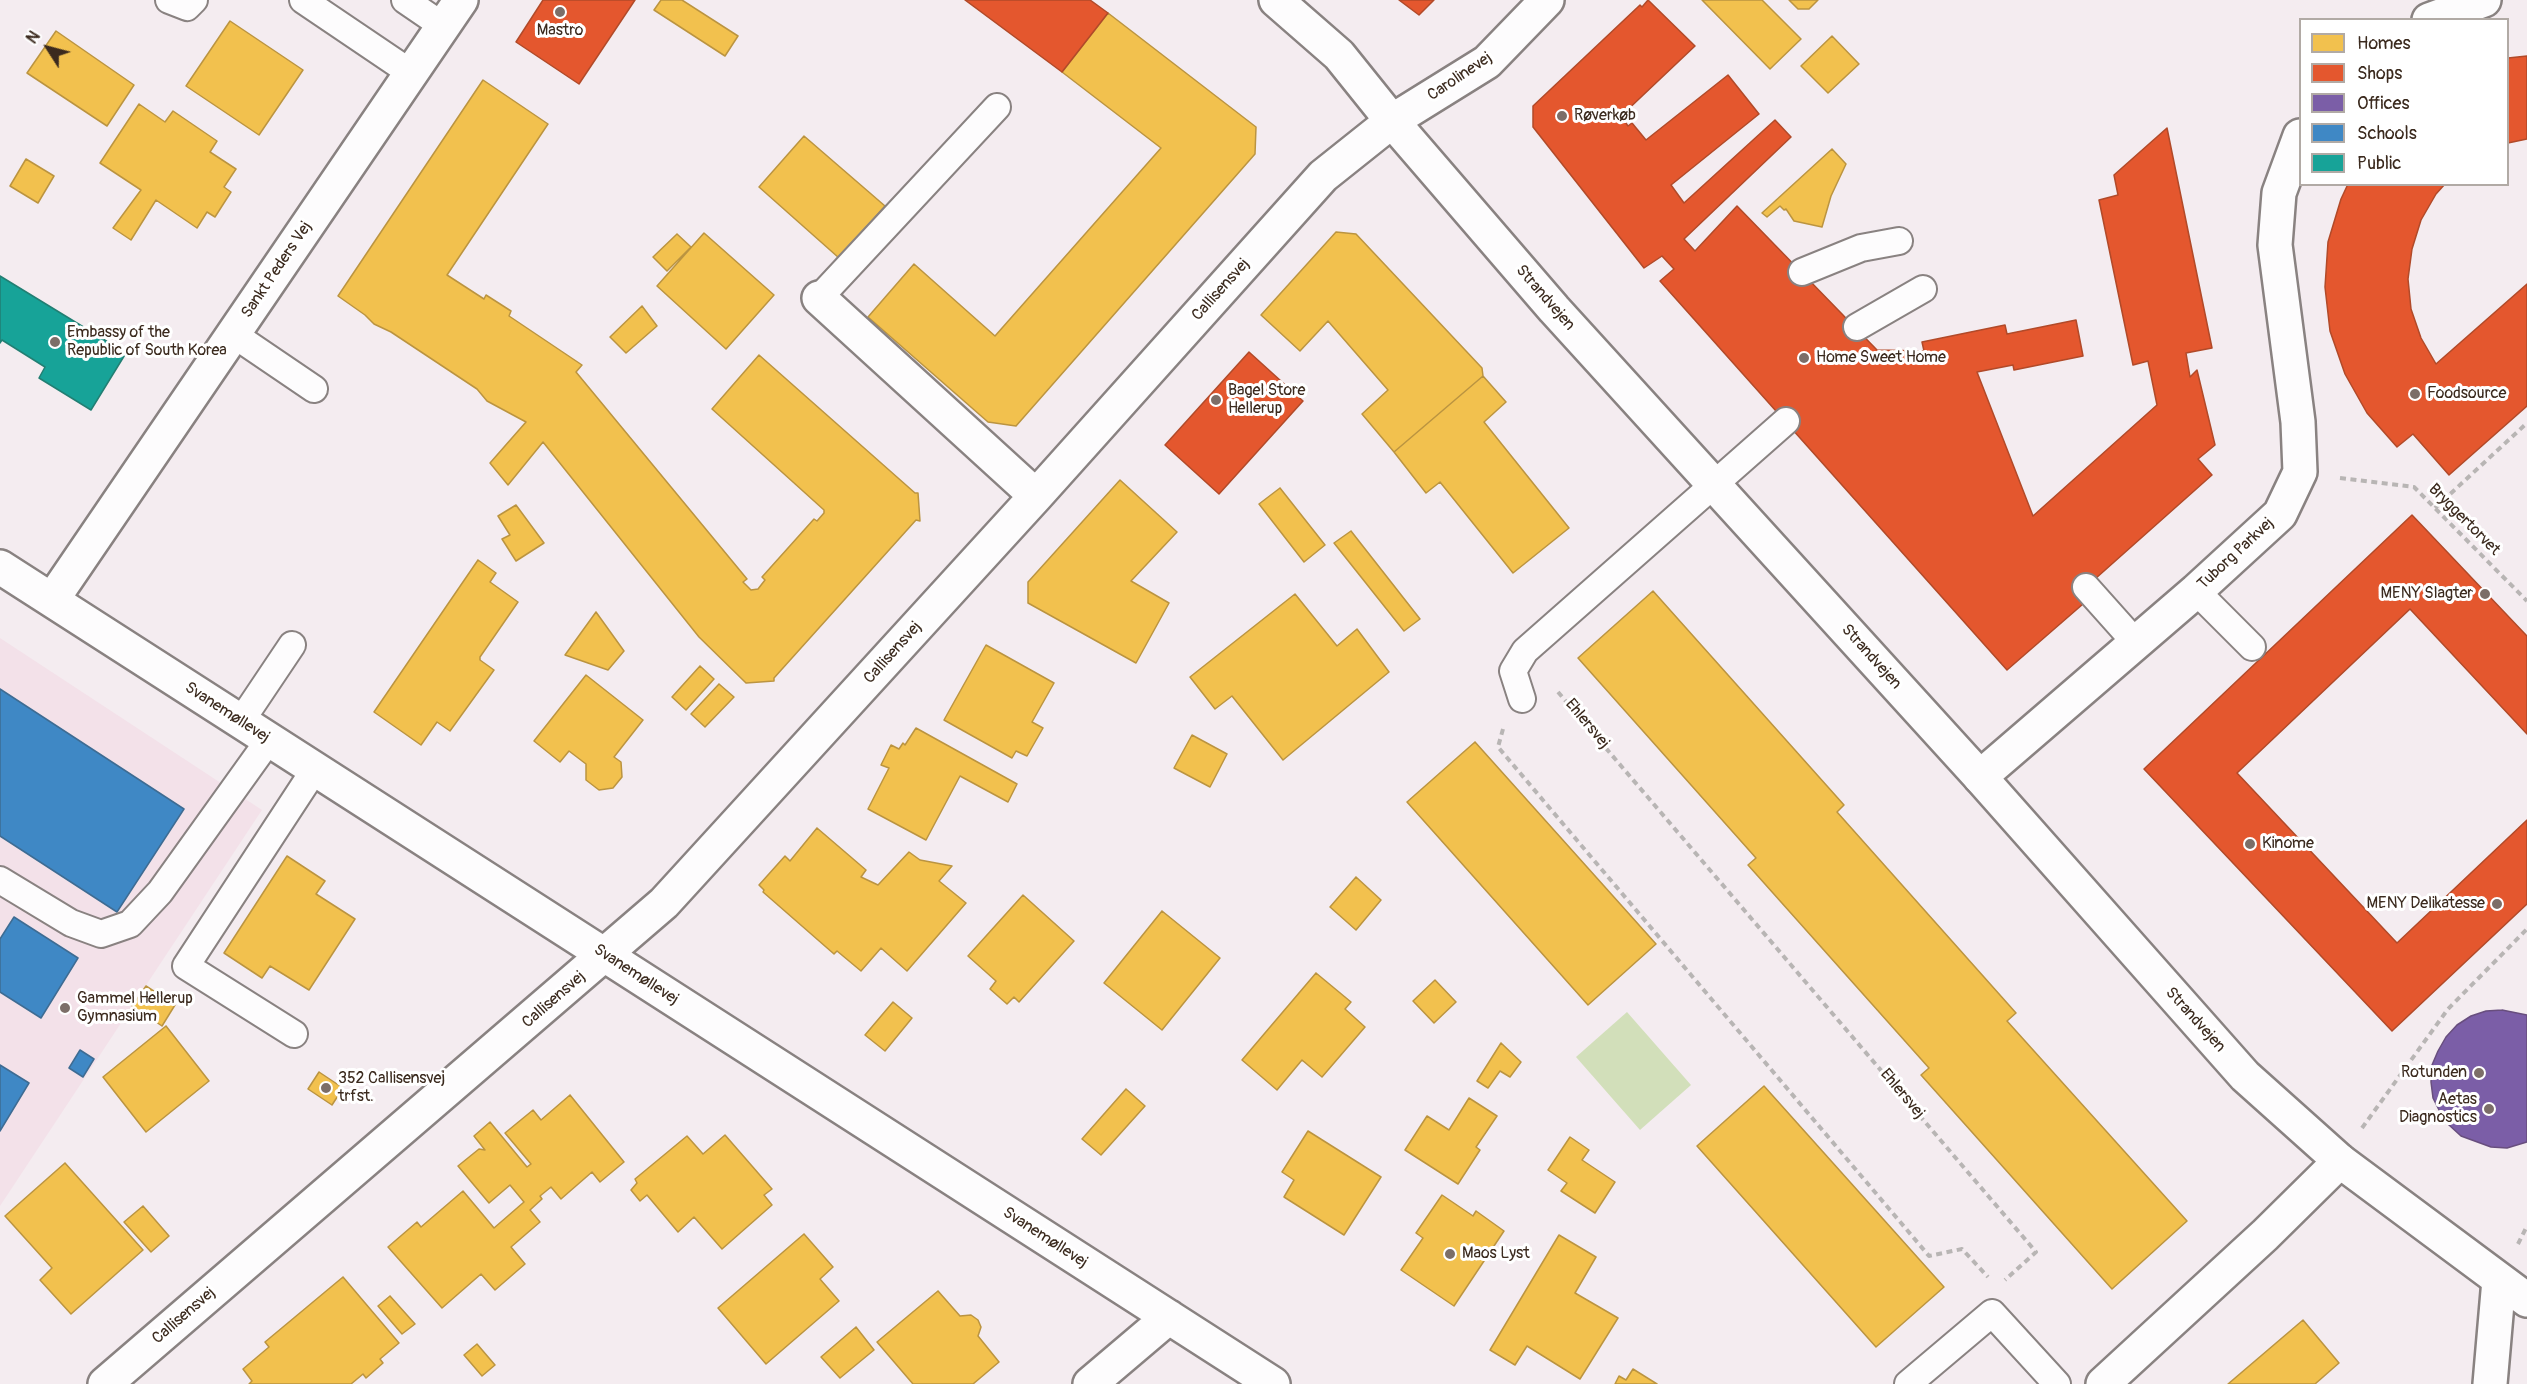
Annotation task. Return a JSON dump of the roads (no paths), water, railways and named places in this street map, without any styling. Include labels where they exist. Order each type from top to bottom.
[{"type":"street","name":"Strandvejen","points":[[1276,0],[1339,55],[1392,121],[1554,309],[1980,777],[2245,1076],[2340,1161],[2513,1283],[2527,1300]]},
{"type":"street","name":"Carolinevej","points":[[1392,121],[1487,62],[1547,0]]},
{"type":"street","points":[[2434,18],[2484,0]]},
{"type":"street","name":"Sankt Peders Vej","points":[[52,600],[452,13]]},
{"type":"street","name":"Callisensvej","points":[[105,1384],[606,956],[664,903],[1036,496],[1323,176],[1392,121]]},
{"type":"street","name":"Tuborg Parkvej","points":[[1980,777],[2196,591],[2280,514],[2300,472],[2298,422],[2275,245],[2279,193],[2299,141]]},
{"type":"street","points":[[819,298],[1036,496]]},
{"type":"street","name":"Svanemøllevej","points":[[0,567],[1273,1384]]},
{"type":"street","points":[[2103,1384],[2265,1235],[2340,1161]]},
{"type":"street","points":[[2490,1384],[2513,1283]]},
{"type":"street","points":[[1090,1384],[1169,1317]]},
{"type":"lane","points":[[169,0],[187,7],[194,0]]},
{"type":"lane","points":[[303,0],[411,73]]},
{"type":"lane","points":[[405,0],[452,13]]},
{"type":"lane","points":[[819,298],[997,107]]},
{"type":"lane","points":[[1802,272],[1861,248],[1899,241]]},
{"type":"lane","points":[[1857,327],[1923,289]]},
{"type":"lane","points":[[233,334],[314,389]]},
{"type":"lane","points":[[1522,699],[1513,671],[1526,651],[1786,421]]},
{"type":"lane","points":[[2086,587],[2136,643]]},
{"type":"lane","points":[[2196,591],[2252,647]]},
{"type":"lane","points":[[241,722],[292,645]]},
{"type":"lane","points":[[0,880],[71,923],[101,934],[130,924],[160,892],[269,740]]},
{"type":"lane","points":[[294,1034],[186,966],[315,769]]},
{"type":"lane","points":[[1908,1384],[1992,1313],[2057,1384]]},
{"type":"place","name":"Mastro","points":[[560,12]]},
{"type":"place","name":"Røverkøb","points":[[1562,116]]},
{"type":"place","name":"Embassy of the Republic of South Korea","points":[[55,342]]},
{"type":"place","name":"Home Sweet Home","points":[[1804,358]]},
{"type":"place","name":"Foodsource","points":[[2415,394]]},
{"type":"place","name":"Bagel Store Hellerup","points":[[1216,400]]},
{"type":"place","name":"MENY Slagter","points":[[2485,594]]},
{"type":"place","name":"Kinome","points":[[2250,844]]},
{"type":"place","name":"MENY Delikatesse","points":[[2497,904]]},
{"type":"place","name":"Gammel Hellerup Gymnasium","points":[[65,1008]]},
{"type":"place","name":"Rotunden","points":[[2479,1073]]},
{"type":"place","name":"352 Callisensvej trfst.","points":[[326,1088]]},
{"type":"place","name":"Aetas Diagnostics","points":[[2489,1109]]},
{"type":"place","name":"Maos Lyst","points":[[1450,1254]]}]
